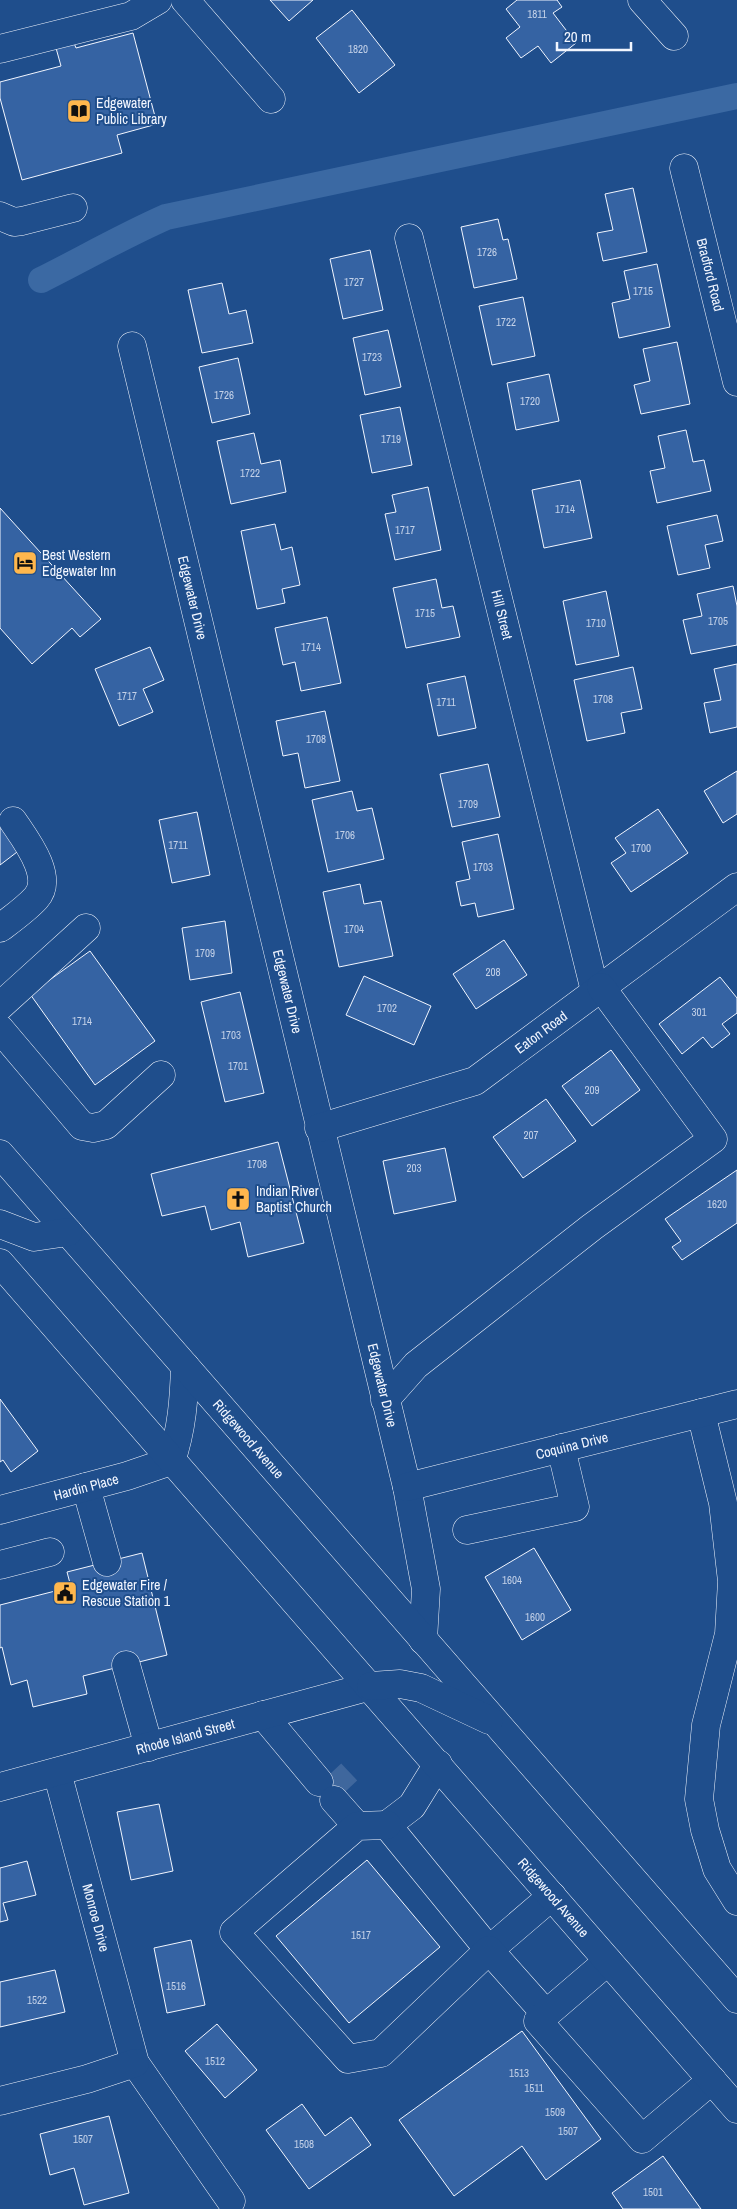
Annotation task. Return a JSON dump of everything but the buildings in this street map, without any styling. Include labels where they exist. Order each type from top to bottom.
[{"type":"street","points":[[0,49],[131,16],[158,0]]},
{"type":"street","points":[[185,0],[271,99]]},
{"type":"street","points":[[642,0],[674,36]]},
{"type":"street","name":"Bradford Road","points":[[684,168],[737,382]]},
{"type":"street","points":[[0,216],[14,222],[72,208]]},
{"type":"street","name":"Hill Street","points":[[409,238],[598,989]]},
{"type":"street","name":"Edgewater Drive","points":[[132,346],[406,1487],[426,1589],[423,1640]]},
{"type":"street","points":[[0,928],[37,897],[41,884],[35,853],[13,821]]},
{"type":"street","name":"Eaton Road","points":[[319,1128],[475,1081],[737,887]]},
{"type":"street","points":[[86,928],[1,1010],[82,1126],[92,1128],[106,1125],[161,1075]]},
{"type":"street","points":[[385,1400],[416,1365],[592,1227],[714,1138],[598,989]]},
{"type":"street","name":"Ridgewood Avenue","points":[[0,1154],[737,1999]]},
{"type":"street","points":[[0,1224],[34,1237],[68,1232]]},
{"type":"street","name":"Ridgewood Avenue","points":[[0,1263],[171,1461],[371,1686],[737,2109]]},
{"type":"street","points":[[171,1461],[184,1409],[185,1366]]},
{"type":"street","name":"Coquina Drive","points":[[406,1487],[737,1404]]},
{"type":"street","points":[[701,1413],[723,1503],[732,1581],[729,1673],[706,1725],[699,1799],[705,1830],[717,1869],[737,1901]]},
{"type":"street","points":[[467,1530],[575,1507],[561,1448]]},
{"type":"street","name":"Hardin Place","points":[[0,1510],[127,1476],[171,1461]]},
{"type":"street","points":[[86,1487],[107,1562]]},
{"type":"street","points":[[0,1565],[50,1552]]},
{"type":"street","points":[[126,1665],[149,1747]]},
{"type":"street","name":"Ridgewood Avenue","points":[[371,1686],[400,1684],[421,1688],[497,1723]]},
{"type":"street","name":"Rhode Island Street","points":[[0,1787],[371,1686]]},
{"type":"street","points":[[263,1715],[300,1759],[323,1762],[340,1798],[387,1825],[489,1950],[546,2014]]},
{"type":"street","points":[[387,1825],[412,1806],[438,1764]]},
{"type":"street","name":"Monroe Drive","points":[[57,1772],[135,2064],[231,2201]]},
{"type":"street","points":[[340,1798],[234,1932],[348,2059],[381,2053],[489,1950],[552,1896]]},
{"type":"street","points":[[608,1961],[538,2021],[642,2139],[712,2080]]},
{"type":"street","points":[[0,2101],[87,2079],[135,2064]]},
{"type":"waterway","points":[[41,280],[166,217],[737,96]]},
{"type":"tunnel","points":[[331,1773],[347,1790]]},
{"type":"place","name":"Edgewater Public Library","points":[[79,111]]},
{"type":"place","name":"Best Western Edgewater Inn","points":[[25,563]]},
{"type":"place","name":"Indian River Baptist Church","points":[[238,1199]]},
{"type":"place","name":"Edgewater Fire / Rescue Station 1","points":[[65,1593]]}]
